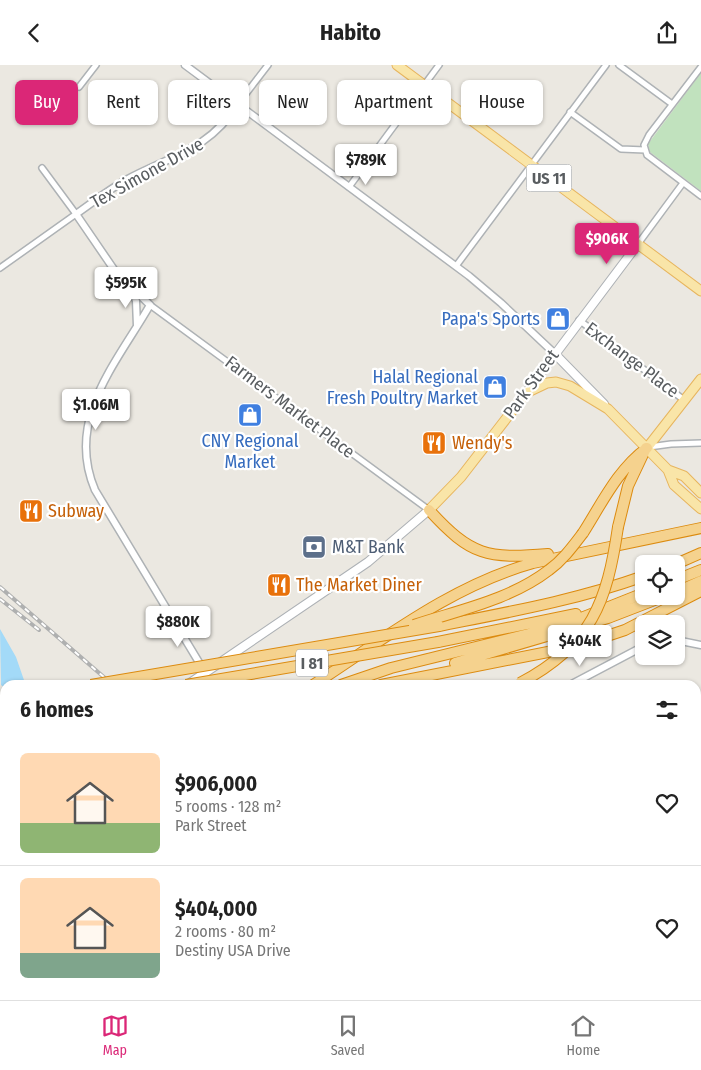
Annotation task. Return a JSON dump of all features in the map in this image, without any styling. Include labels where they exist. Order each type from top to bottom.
[{"type":"highway","points":[[525,680],[540,673],[568,650],[595,615],[612,572],[618,527],[628,487],[647,448]]},
{"type":"highway","points":[[384,635],[495,599],[530,583],[550,569],[583,533],[622,471],[632,459],[647,448]]},
{"type":"highway","points":[[429,510],[460,542],[486,553],[521,556],[594,551]]},
{"type":"highway","points":[[321,680],[442,601],[470,586],[508,570],[533,563],[701,528]]},
{"type":"highway","points":[[685,560],[701,553]]},
{"type":"highway","points":[[685,576],[701,570]]},
{"type":"highway","name":"I 81","points":[[120,680],[439,626],[550,605],[592,594],[635,579]]},
{"type":"highway","points":[[685,587],[701,581]]},
{"type":"highway","points":[[685,599],[701,591]]},
{"type":"highway","name":"I 81","points":[[215,680],[438,642],[571,615],[635,596]]},
{"type":"highway","points":[[356,680],[391,668],[560,626],[635,597]]},
{"type":"highway","points":[[685,602],[701,599]]},
{"type":"highway","points":[[401,680],[608,618],[642,605]]},
{"type":"highway","points":[[404,680],[585,643],[625,630],[673,605]]},
{"type":"main road","name":"US 11","points":[[398,65],[418,80]]},
{"type":"main road","name":"US 11","points":[[451,105],[701,291]]},
{"type":"main road","name":"Park Street","points":[[193,680],[368,562],[429,510],[461,477],[638,244]]},
{"type":"main road","points":[[554,353],[668,470],[674,485],[701,509]]},
{"type":"main road","points":[[647,448],[701,379]]},
{"type":"main road","points":[[526,393],[547,383],[564,383],[608,409]]},
{"type":"main road","points":[[668,470],[684,476],[701,493]]},
{"type":"street","points":[[79,87],[96,65]]},
{"type":"street","points":[[185,65],[205,80]]},
{"type":"street","points":[[249,90],[268,65]]},
{"type":"street","points":[[428,80],[439,65]]},
{"type":"street","points":[[456,266],[530,164],[606,65]]},
{"type":"street","points":[[619,65],[672,104]]},
{"type":"street","points":[[701,67],[649,135],[644,145],[645,150],[655,162],[701,196]]},
{"type":"street","points":[[249,112],[456,266],[502,303],[554,353]]},
{"type":"street","points":[[570,112],[621,149],[645,150]]},
{"type":"street","name":"Tex Simone Drive","points":[[0,267],[126,180],[202,144],[217,132],[222,125]]},
{"type":"street","points":[[350,187],[395,125]]},
{"type":"street","points":[[42,168],[107,261],[150,305],[91,409],[85,431],[85,462],[95,490],[209,680]]},
{"type":"street","name":"Park Street","points":[[638,244],[683,183]]},
{"type":"street","points":[[132,288],[136,301],[137,328]]},
{"type":"street","name":"Farmers Market Place","points":[[150,305],[255,380],[429,510]]},
{"type":"street","name":"Exchange Place","points":[[579,320],[684,400]]},
{"type":"street","points":[[647,448],[671,444],[701,443]]},
{"type":"street","points":[[685,642],[701,645]]},
{"type":"street","points":[[579,680],[635,651]]},
{"type":"green space","points":[[701,73],[701,191],[650,152],[648,144]]},
{"type":"water","points":[[0,629],[16,657],[24,680],[1,680]]},
{"type":"railway","points":[[0,587],[107,680]]},
{"type":"railway","points":[[0,599],[39,630]]},
{"type":"place","name":"Papa's Sports","points":[[558,319]]},
{"type":"place","name":"Halal Regional Fresh Poultry Market","points":[[495,387]]},
{"type":"place","name":"CNY Regional Market","points":[[250,415]]},
{"type":"place","name":"Wendy's","points":[[434,443]]},
{"type":"place","name":"Subway","points":[[31,511]]},
{"type":"place","name":"M&T Bank","points":[[314,547]]},
{"type":"place","name":"The Market Diner","points":[[279,585]]}]
